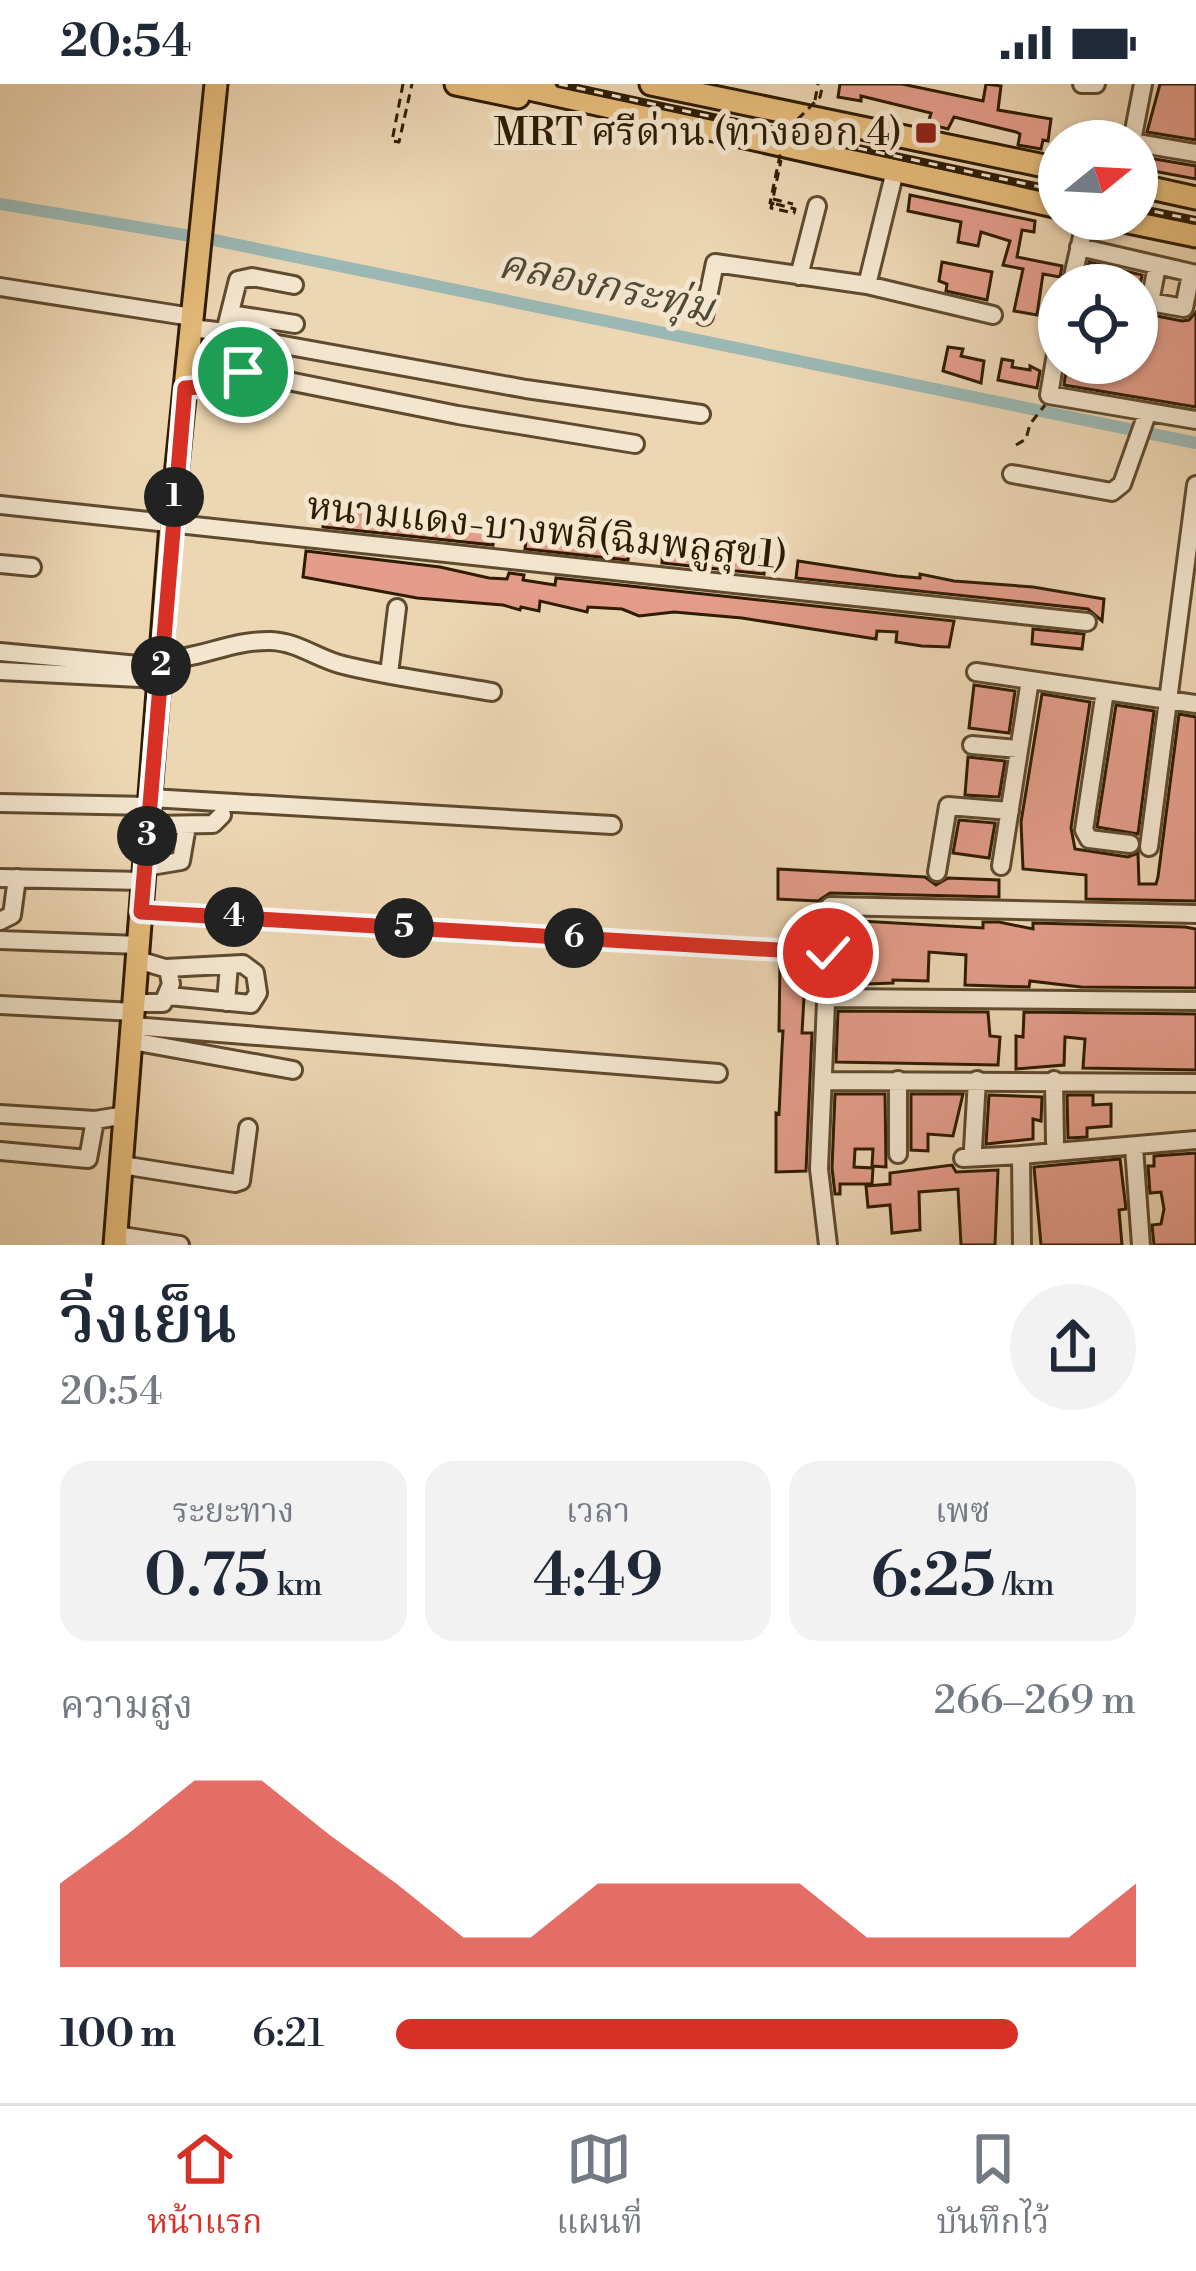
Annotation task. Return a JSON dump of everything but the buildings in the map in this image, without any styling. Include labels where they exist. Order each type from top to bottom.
[{"type":"main road","points":[[456,84],[578,109],[785,139],[895,171],[1038,202]]},
{"type":"main road","points":[[507,84],[661,119]]},
{"type":"main road","points":[[116,1240],[171,525],[219,85]]},
{"type":"main road","points":[[656,85],[1038,164]]},
{"type":"main road","points":[[1158,190],[1196,198]]},
{"type":"main road","points":[[1158,228],[1196,236]]},
{"type":"street","points":[[1082,84],[1096,85]]},
{"type":"street","points":[[1137,120],[1143,84]]},
{"type":"street","points":[[1158,146],[1196,153]]},
{"type":"street","points":[[867,285],[895,171]]},
{"type":"street","points":[[800,276],[817,206]]},
{"type":"street","points":[[1079,264],[1085,240]]},
{"type":"street","points":[[1084,251],[1147,264]]},
{"type":"street","points":[[704,316],[715,263],[867,285],[993,315]]},
{"type":"street","points":[[1158,266],[1193,274],[1182,310],[1158,304]]},
{"type":"street","points":[[228,323],[238,280],[253,277],[294,285]]},
{"type":"street","points":[[0,287],[192,322],[295,324]]},
{"type":"street","points":[[228,323],[256,340],[526,389],[701,414]]},
{"type":"street","points":[[243,372],[256,340]]},
{"type":"street","points":[[185,388],[216,386],[243,372],[635,444]]},
{"type":"street","points":[[1048,384],[1049,395],[1146,419],[1196,420]]},
{"type":"street","points":[[1012,474],[1112,492],[1122,484],[1146,419]]},
{"type":"street","points":[[1149,847],[1196,484]]},
{"type":"street","name":"หนามแดง-บางพลี(ฉิมพลูสุข1)","points":[[0,505],[1088,622]]},
{"type":"street","points":[[0,564],[32,567]]},
{"type":"street","points":[[389,674],[398,608]]},
{"type":"street","points":[[0,671],[160,669],[221,646],[272,641],[298,646],[327,661],[492,692]]},
{"type":"street","points":[[0,652],[160,669]]},
{"type":"street","points":[[976,672],[1196,704]]},
{"type":"street","points":[[1001,866],[1030,680]]},
{"type":"street","points":[[1105,691],[1084,830],[1089,839],[1130,844]]},
{"type":"street","points":[[972,746],[1019,748]]},
{"type":"street","points":[[0,803],[612,825]]},
{"type":"street","points":[[938,872],[948,806],[1010,811]]},
{"type":"street","points":[[150,810],[187,826],[213,824],[222,815]]},
{"type":"street","points":[[0,920],[12,915],[8,878],[144,874],[181,861],[187,826]]},
{"type":"street","points":[[828,1245],[819,1169],[829,998],[827,910],[835,904],[1196,914]]},
{"type":"street","points":[[141,912],[828,953]]},
{"type":"street","points":[[0,940],[139,953],[171,975],[169,996]]},
{"type":"street","points":[[226,1002],[229,965]]},
{"type":"street","points":[[134,1021],[169,996],[251,1004],[258,993],[252,968],[166,968]]},
{"type":"street","points":[[829,998],[1196,1001]]},
{"type":"street","points":[[0,1005],[718,1073]]},
{"type":"street","points":[[134,1021],[293,1070]]},
{"type":"street","points":[[898,1080],[898,1154]]},
{"type":"street","points":[[977,1080],[968,1153],[1022,1155],[1196,1140]]},
{"type":"street","points":[[1054,1080],[1054,1142]]},
{"type":"street","points":[[823,1081],[1196,1083]]},
{"type":"street","points":[[0,1114],[95,1120],[126,1115]]},
{"type":"street","points":[[0,1151],[88,1159],[95,1120]]},
{"type":"street","points":[[122,1165],[235,1183],[245,1170],[248,1128]]},
{"type":"street","points":[[1134,1147],[1141,1245]]},
{"type":"street","points":[[1022,1155],[1022,1245]]},
{"type":"street","points":[[116,1240],[180,1245]]},
{"type":"path","points":[[403,84],[392,141],[399,142],[412,84]]},
{"type":"path","points":[[812,116],[821,84]]},
{"type":"path","points":[[785,139],[774,201],[792,208],[771,208],[785,139],[820,97],[821,84]]},
{"type":"path","points":[[735,121],[785,139]]},
{"type":"path","points":[[1016,445],[1026,439],[1030,424],[1049,400]]},
{"type":"waterway","name":"คลองกระทุ่ม","points":[[0,204],[214,240],[1196,443]]},
{"type":"railway","points":[[559,84],[1038,187]]},
{"type":"railway","points":[[1158,212],[1196,220]]},
{"type":"place","name":"MRT ศรีด่าน (ทางออก 4)","points":[[926,133]]},
{"type":"route","points":[[243,372],[216,386],[185,388],[141,912],[828,953]]}]
